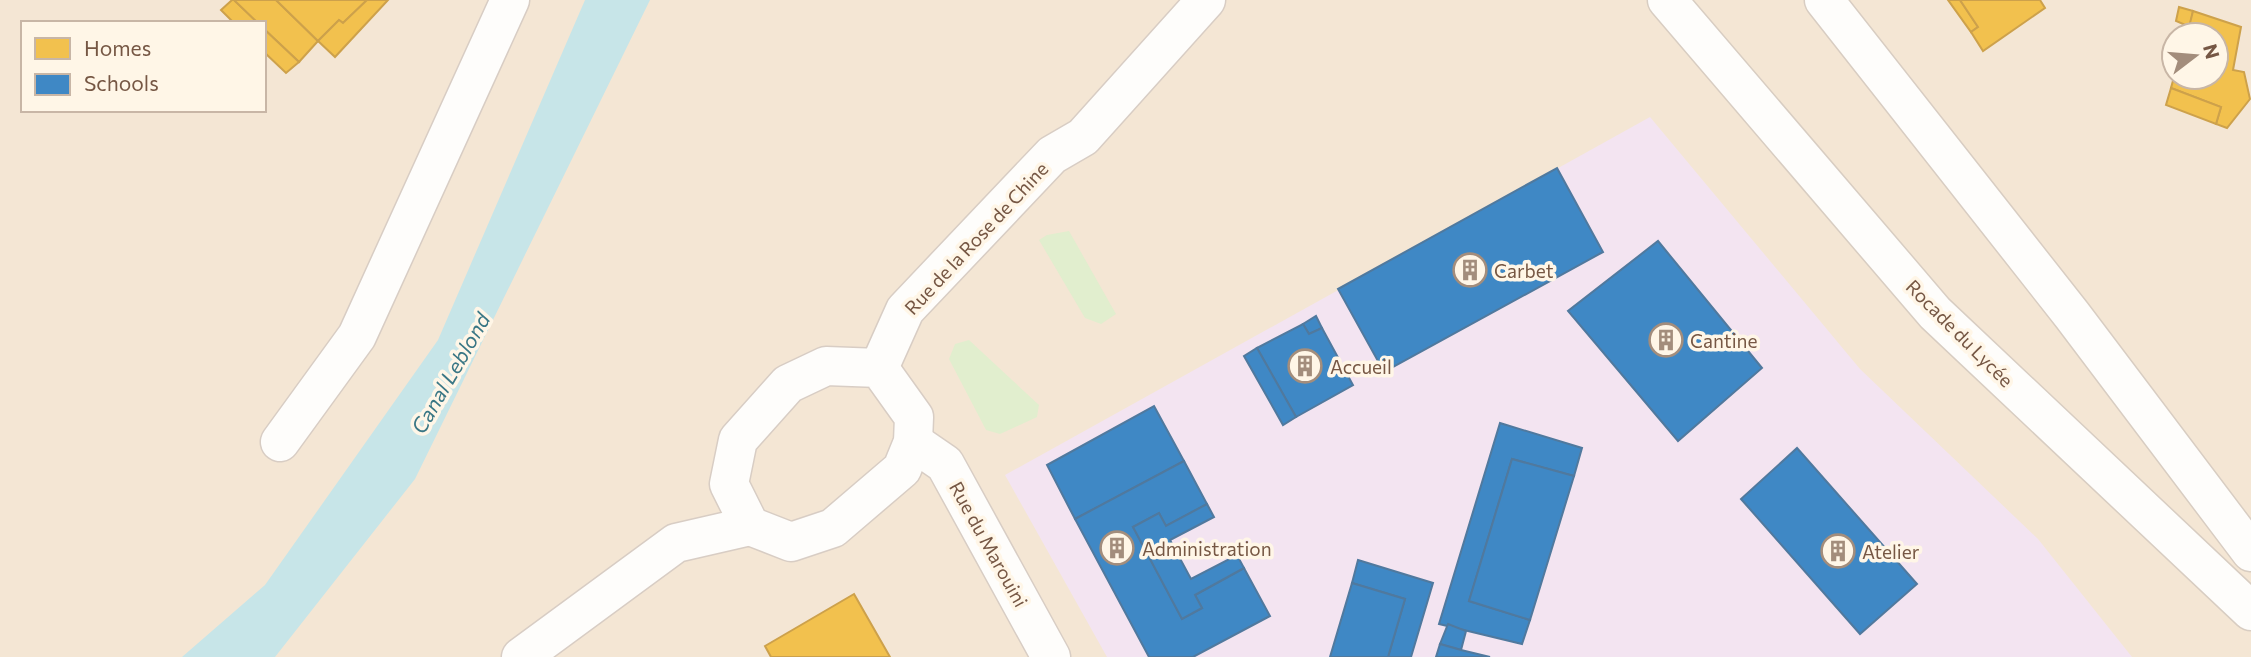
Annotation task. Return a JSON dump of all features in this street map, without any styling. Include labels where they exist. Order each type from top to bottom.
[{"type":"street","points":[[280,442],[357,336],[510,0]]},
{"type":"street","name":"Rue de la Rose de Chine","points":[[879,368],[905,310],[1052,155],[1083,136],[1206,0]]},
{"type":"street","name":"Rocade du Lycée","points":[[1667,0],[1935,313],[2251,611]]},
{"type":"street","points":[[1824,0],[2071,315],[2251,552]]},
{"type":"street","points":[[521,657],[676,543],[750,526],[791,542],[833,528],[902,469],[914,442],[914,417],[879,368],[826,366],[788,384],[738,440],[729,484],[750,526]]},
{"type":"street","name":"Rue du Marouini","points":[[914,442],[945,464],[1051,657]]},
{"type":"shaded area","points":[[0,0],[2251,0],[2251,657],[0,657]]},
{"type":"shaded area","points":[[1650,117],[1860,369],[2038,539],[2132,657],[1107,657],[1005,475]]},
{"type":"green space","points":[[1069,231],[1116,314],[1101,324],[1085,318],[1039,240],[1047,235]]},
{"type":"green space","points":[[969,340],[1039,405],[1037,417],[1000,434],[986,430],[949,359],[955,344]]},
{"type":"water","name":"Canal Leblond","points":[[585,0],[650,0],[415,479],[275,657],[182,657],[265,585],[438,340]]},
{"type":"building: Homes","points":[[234,0],[256,21],[232,21],[221,10]]},
{"type":"building: Homes","points":[[234,0],[276,0],[318,41],[299,62],[266,31],[266,21],[256,21]]},
{"type":"building: Homes","points":[[276,0],[367,0],[343,23],[339,20],[318,41]]},
{"type":"building: Homes","points":[[367,0],[388,0],[335,57],[318,41],[339,20],[343,23]]},
{"type":"building: Homes","points":[[1948,0],[1960,0],[1978,27],[1971,32]]},
{"type":"building: Homes","points":[[1960,0],[2040,0],[2045,8],[1983,51],[1971,32],[1978,27]]},
{"type":"building: Homes","points":[[2179,7],[2193,11],[2191,21],[2176,21]]},
{"type":"building: Homes","points":[[2193,11],[2223,21],[2190,21]]},
{"type":"building: Homes","points":[[2230,23],[2241,27],[2233,70],[2244,72],[2250,99],[2227,128],[2216,124],[2221,107],[2179,91],[2230,91]]},
{"type":"building: Homes","points":[[266,31],[299,62],[286,73],[266,54]]},
{"type":"building: Homes","points":[[2170,91],[2179,91],[2221,107],[2216,124],[2166,105]]},
{"type":"building: Homes","points":[[854,594],[890,657],[771,657],[765,646]]},
{"type":"building: Schools","name":"Carbet","points":[[1557,168],[1603,252],[1384,372],[1338,289]]},
{"type":"building: Schools","name":"Cantine","points":[[1658,241],[1762,368],[1678,441],[1568,311]]},
{"type":"building: Schools","points":[[1316,316],[1322,328],[1309,334],[1303,324]]},
{"type":"building: Schools","name":"Accueil","points":[[1303,324],[1309,334],[1322,328],[1353,385],[1296,417],[1257,348]]},
{"type":"building: Schools","points":[[1257,348],[1296,417],[1283,425],[1244,356]]},
{"type":"building: Schools","points":[[1154,406],[1184,461],[1075,519],[1047,465]]},
{"type":"building: Schools","points":[[1500,423],[1582,448],[1574,476],[1512,459],[1469,601],[1530,620],[1522,644],[1439,624]]},
{"type":"building: Schools","name":"Atelier","points":[[1797,448],[1917,584],[1860,634],[1741,499]]},
{"type":"building: Schools","points":[[1512,459],[1574,476],[1530,620],[1469,601]]},
{"type":"building: Schools","name":"Administration","points":[[1184,461],[1207,504],[1166,526],[1159,513],[1133,527],[1182,619],[1202,608],[1195,595],[1244,568],[1270,616],[1193,657],[1149,657],[1075,519]]},
{"type":"building: Schools","points":[[1207,504],[1214,517],[1170,540],[1191,579],[1237,555],[1244,568],[1195,595],[1202,608],[1182,619],[1133,527],[1159,513],[1166,526]]},
{"type":"building: Schools","points":[[1358,560],[1433,583],[1411,657],[1388,657],[1405,599],[1352,583]]},
{"type":"building: Schools","points":[[1352,583],[1405,599],[1388,657],[1330,657]]},
{"type":"building: Schools","points":[[1448,624],[1466,631],[1461,650],[1440,644]]},
{"type":"building: Schools","points":[[1440,644],[1461,650],[1490,657],[1436,657]]},
{"type":"place","name":"Carbet","points":[[1470,270]]},
{"type":"place","name":"Cantine","points":[[1666,340]]},
{"type":"place","name":"Accueil","points":[[1305,366]]},
{"type":"place","name":"Administration","points":[[1117,548]]},
{"type":"place","name":"Atelier","points":[[1838,551]]}]
